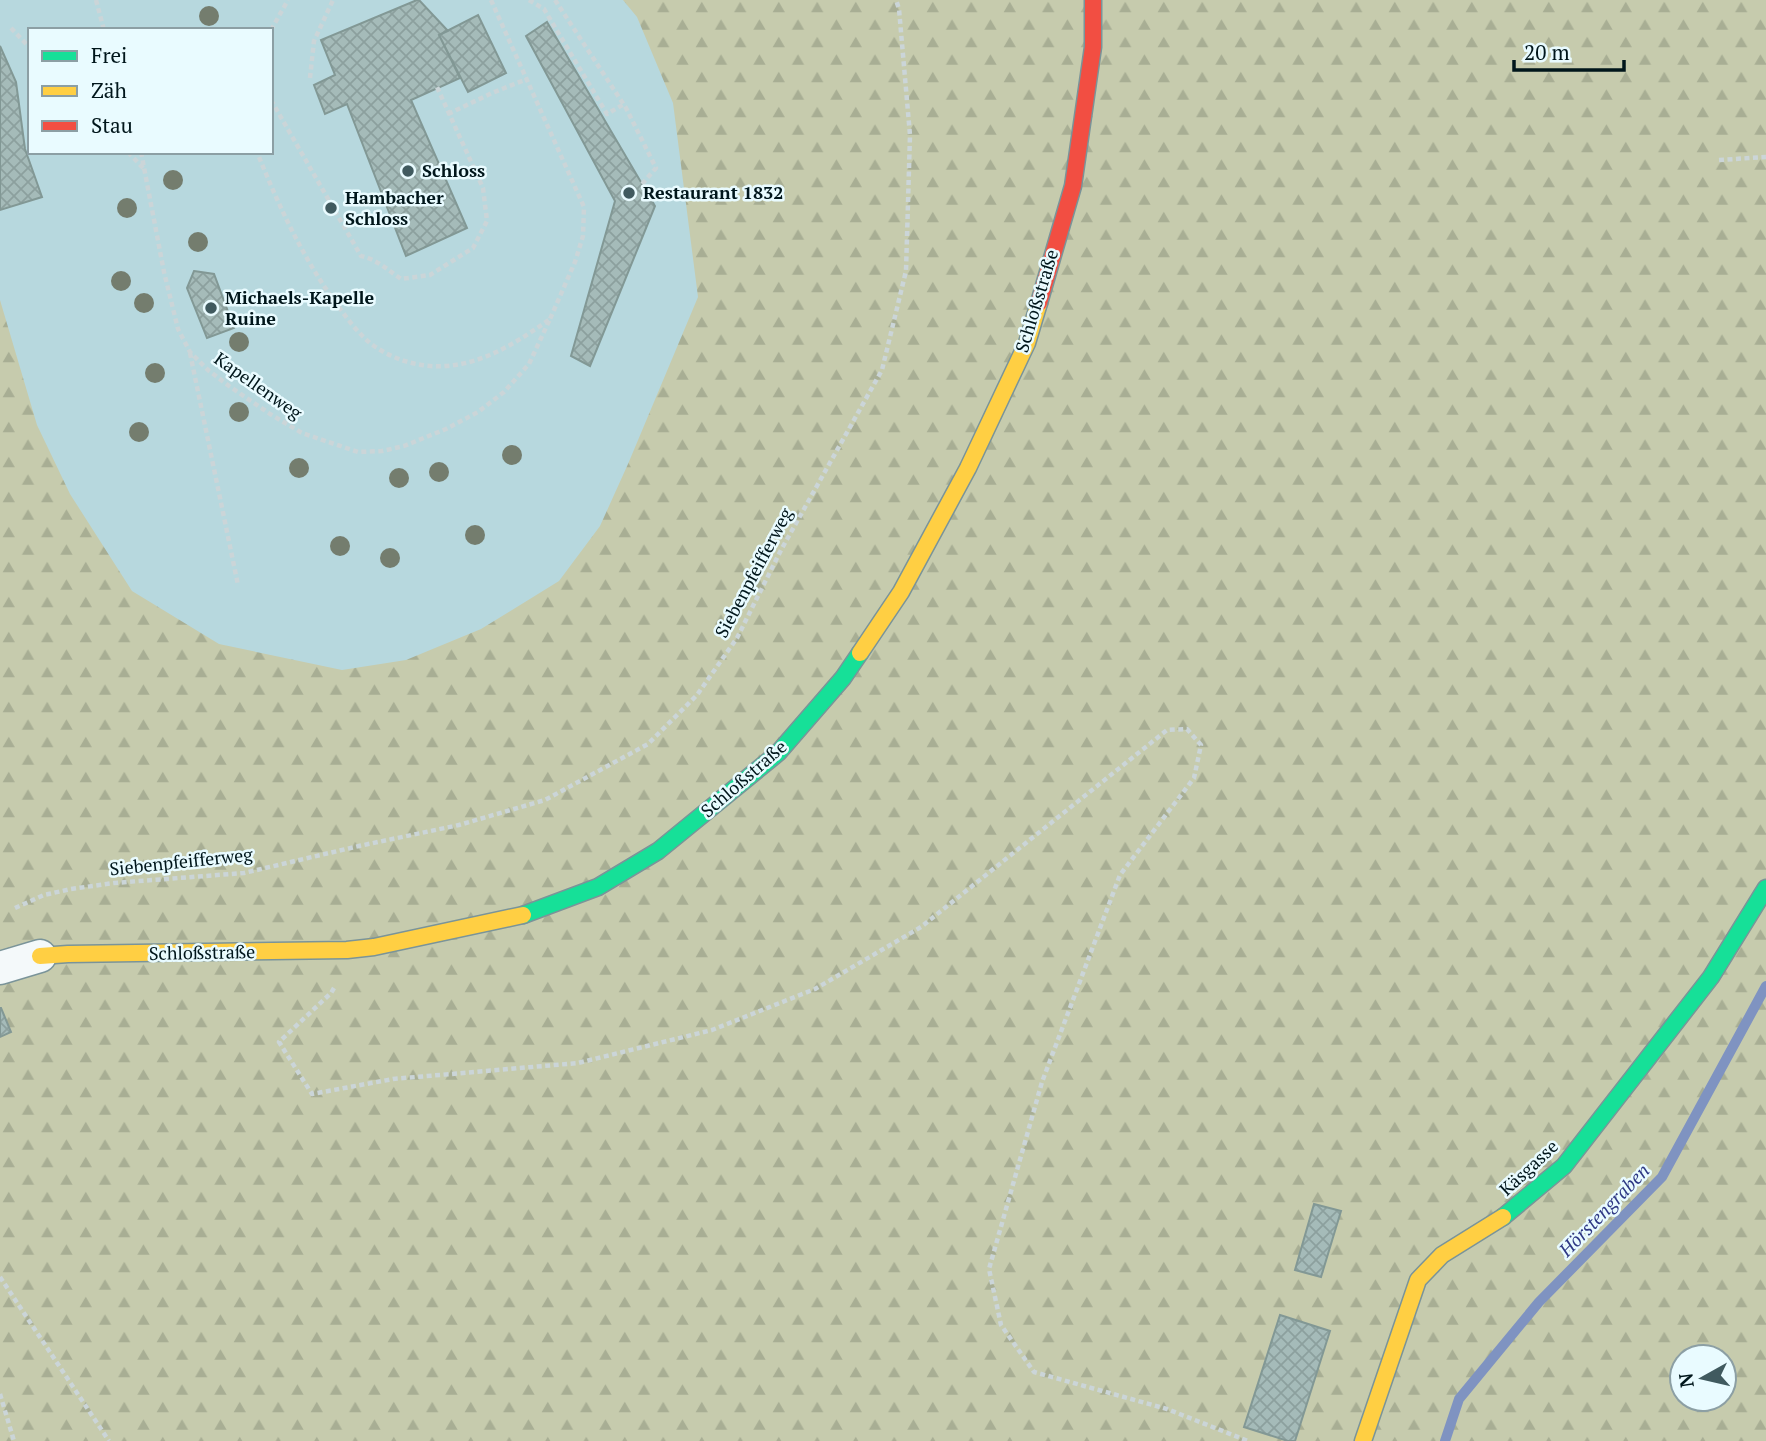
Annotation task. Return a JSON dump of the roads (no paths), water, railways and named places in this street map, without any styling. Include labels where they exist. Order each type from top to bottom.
[{"type":"street","name":"Schloßstraße","points":[[0,968],[40,956],[68,954],[347,950],[373,947],[531,913],[598,887],[658,851],[778,753],[843,678],[901,592],[968,468],[1027,343],[1073,186],[1093,47],[1093,0]]},
{"type":"street","name":"Käsgasse","points":[[1363,1441],[1418,1280],[1442,1255],[1510,1212],[1564,1166],[1711,977],[1766,888]]},
{"type":"waterway","name":"Hörstengraben","points":[[1445,1441],[1459,1399],[1539,1302],[1662,1177],[1766,986]]},
{"type":"place","name":"Schloss","points":[[408,171]]},
{"type":"place","name":"Restaurant 1832","points":[[629,193]]},
{"type":"place","name":"Hambacher Schloss","points":[[331,208]]},
{"type":"place","name":"Michaels-Kapelle Ruine","points":[[211,308]]}]
